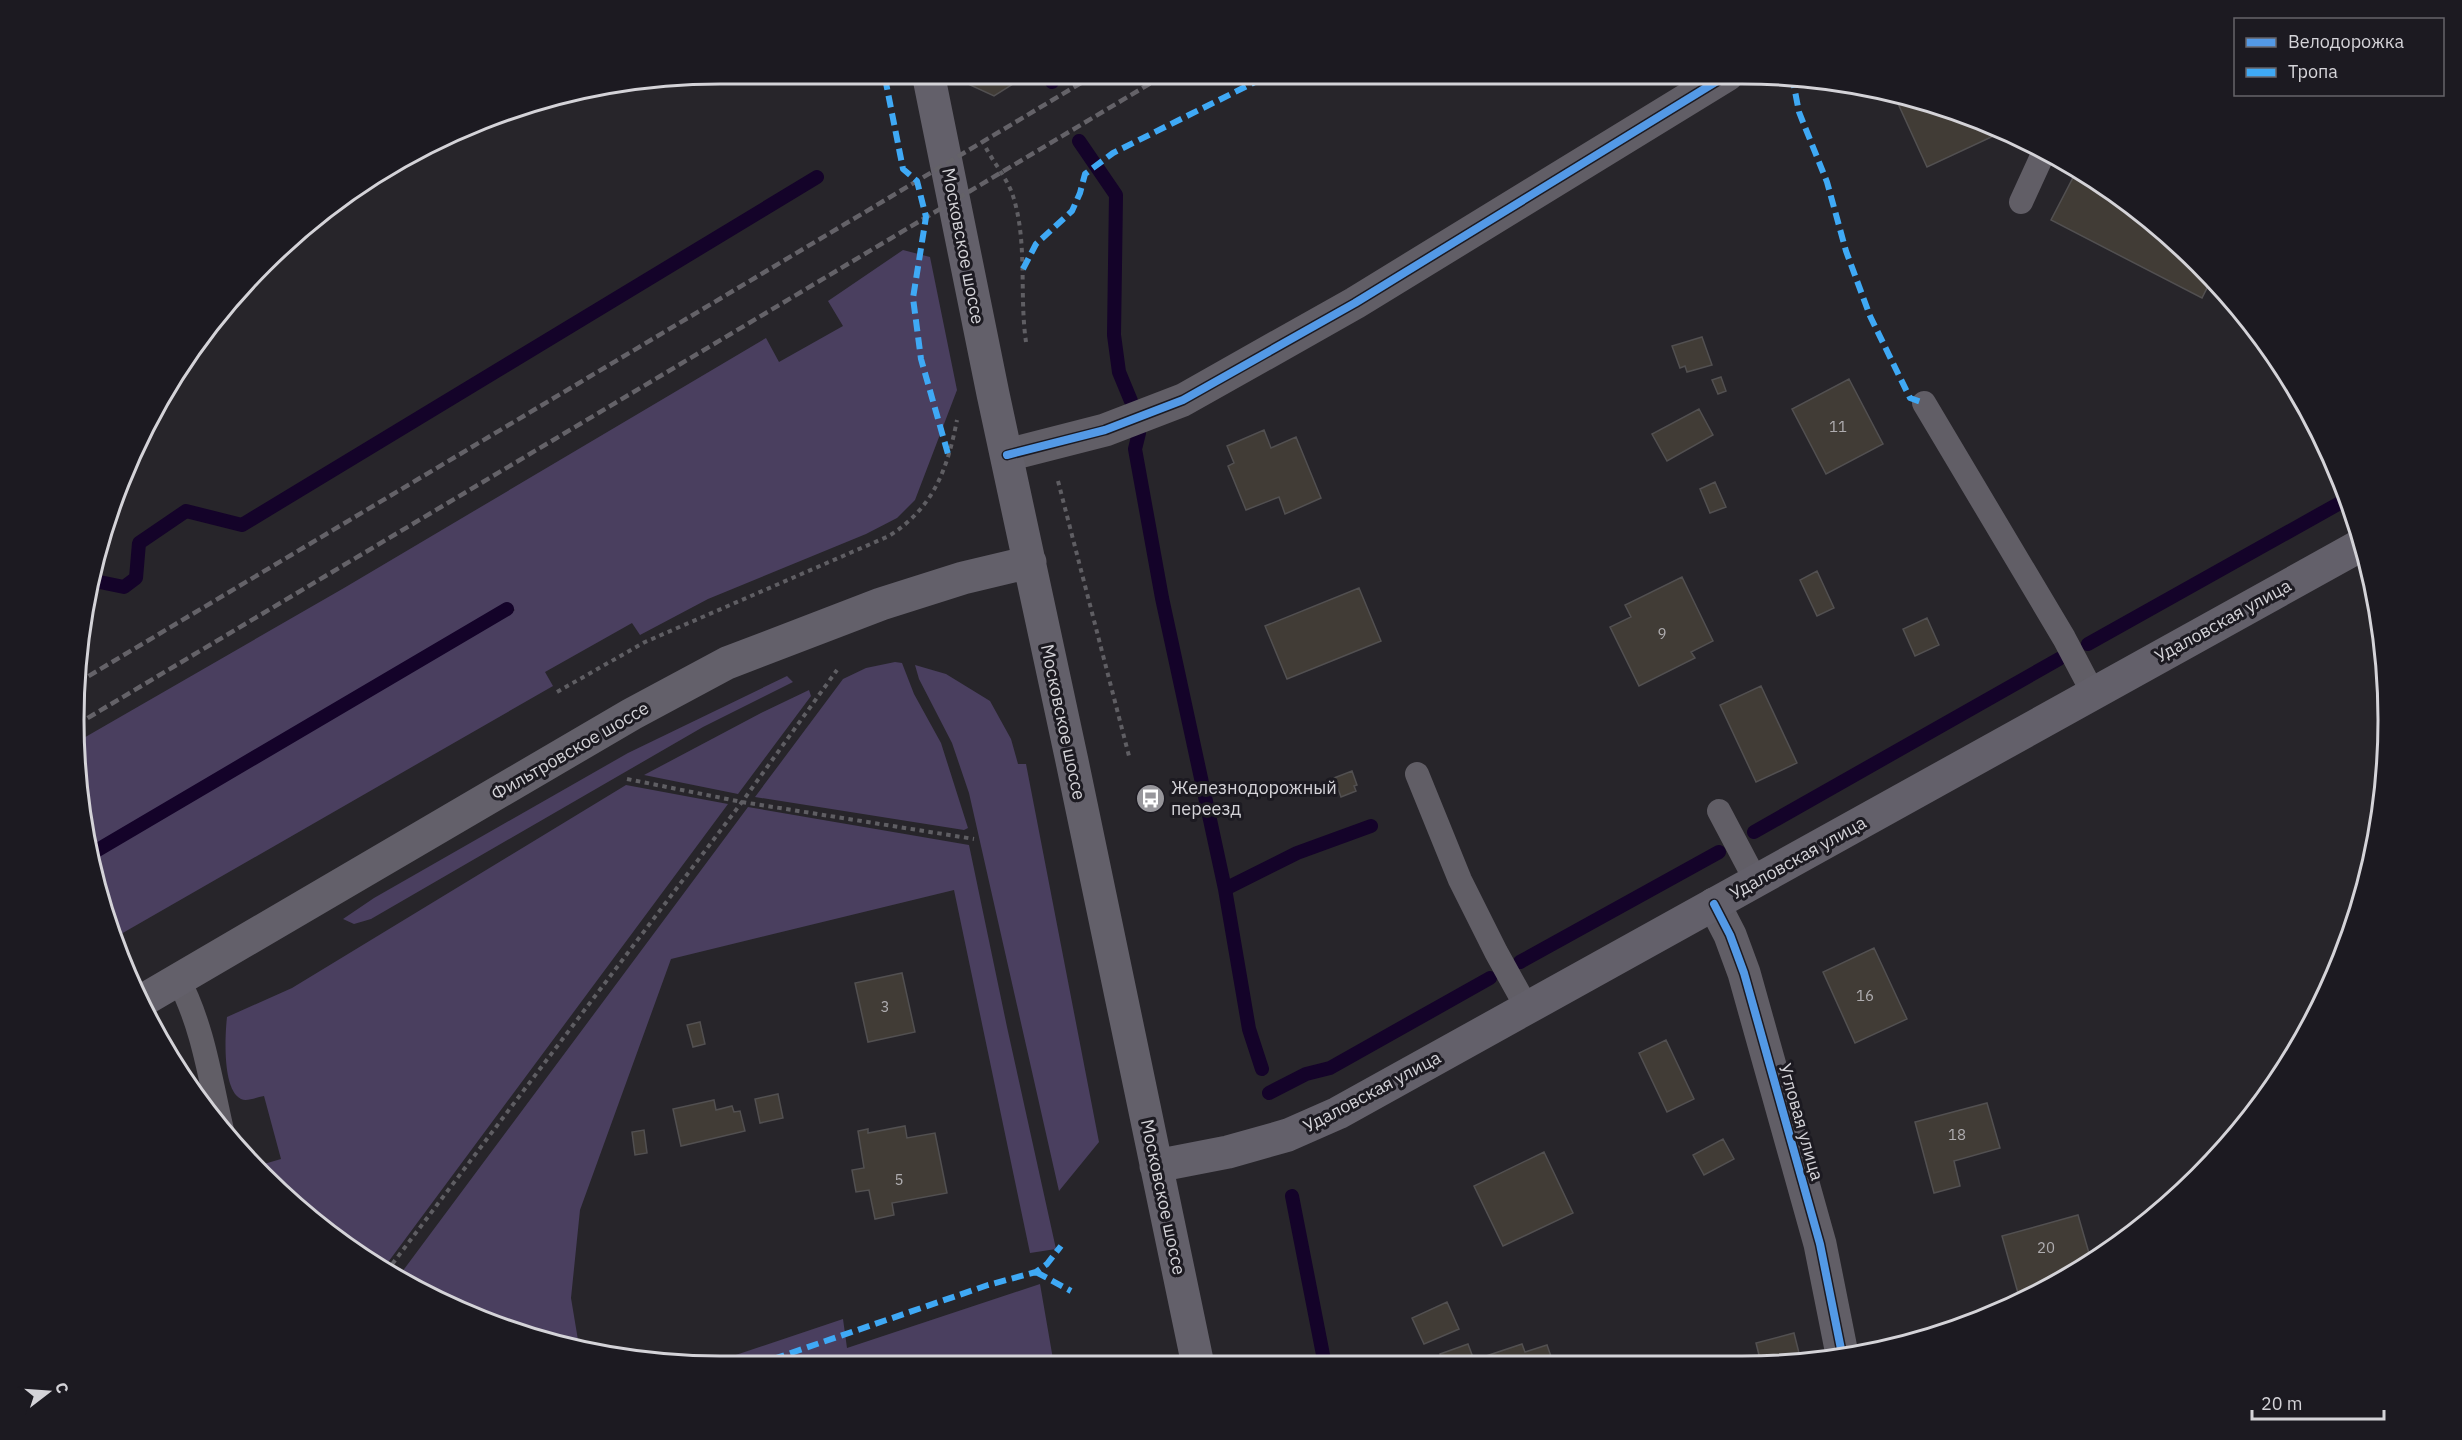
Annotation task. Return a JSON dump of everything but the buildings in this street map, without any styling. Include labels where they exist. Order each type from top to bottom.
[{"type":"main road","name":"Московское шоссе","points":[[930,84],[1196,1356]]},
{"type":"main road","name":"Удаловская улица","points":[[1156,1166],[1228,1152],[1288,1135],[1338,1113],[2354,549]]},
{"type":"main road","name":"Фильтровское шоссе","points":[[148,997],[622,720],[727,663],[810,629],[881,604],[963,578],[1029,562]]},
{"type":"street","points":[[1007,455],[1105,430],[1183,400],[1355,303],[1712,84]]},
{"type":"street","name":"Угловая улица","points":[[1713,904],[1731,935],[1744,973],[1820,1244],[1841,1348]]},
{"type":"lane","points":[[2021,202],[2041,159]]},
{"type":"lane","points":[[1923,403],[2064,638],[2093,693]]},
{"type":"lane","points":[[1417,774],[1460,880],[1527,1008]]},
{"type":"lane","points":[[1719,811],[1756,881]]},
{"type":"lane","points":[[178,979],[193,1006],[200,1029],[218,1110]]},
{"type":"path","points":[[982,142],[1013,195],[1020,234],[1023,269],[1022,318],[1027,351]]},
{"type":"path","points":[[557,692],[645,642],[889,536],[909,523],[926,504],[940,477],[958,412]]},
{"type":"path","points":[[1048,445],[1130,756]]},
{"type":"path","points":[[391,1264],[742,802],[837,670]]},
{"type":"path","points":[[627,779],[742,802],[974,839]]},
{"type":"shaded area","points":[[903,250],[930,257],[957,390],[915,500],[897,518],[866,534],[708,599],[640,635],[632,623],[545,672],[553,686],[121,934],[99,855],[515,610],[505,604],[190,796],[97,848],[89,803],[84,738],[344,588],[766,338],[779,362],[843,326],[828,301]]},
{"type":"shaded area","points":[[895,662],[902,663],[914,694],[941,743],[968,828],[964,830],[755,797],[843,679],[866,668]]},
{"type":"shaded area","points":[[915,665],[946,674],[990,701],[1011,739],[1018,764],[1026,764],[1099,1142],[1059,1191],[969,793],[952,743],[919,679]]},
{"type":"shaded area","points":[[787,676],[793,682],[703,727],[371,919],[354,924],[343,919],[374,898],[628,753]]},
{"type":"shaded area","points":[[809,690],[811,696],[738,794],[644,775],[761,713]]},
{"type":"shaded area","points":[[626,785],[728,804],[388,1262],[333,1225],[264,1164],[281,1159],[264,1096],[243,1100],[235,1094],[231,1085],[226,1061],[227,1017],[292,988]]},
{"type":"shaded area","points":[[748,807],[969,845],[1056,1249],[1030,1253],[954,890],[671,959],[580,1210],[571,1298],[578,1340],[477,1308],[403,1271]]},
{"type":"shaded area","points":[[1040,1284],[1052,1356],[733,1356],[843,1319],[847,1348]]},
{"type":"waterway","points":[[1079,141],[1116,195],[1114,335],[1119,372],[1131,401]]},
{"type":"waterway","points":[[99,582],[124,587],[136,578],[139,543],[186,511],[242,525],[817,177]]},
{"type":"waterway","points":[[1139,433],[1135,449],[1162,598],[1225,889],[1249,1029],[1262,1069]]},
{"type":"waterway","points":[[2088,644],[2339,503]]},
{"type":"waterway","points":[[97,850],[507,609]]},
{"type":"waterway","points":[[1754,832],[2059,659]]},
{"type":"waterway","points":[[1225,889],[1297,853],[1371,826]]},
{"type":"waterway","points":[[1520,962],[1719,852]]},
{"type":"waterway","points":[[1269,1093],[1306,1074],[1330,1068],[1490,978]]},
{"type":"waterway","points":[[1292,1196],[1323,1356]]},
{"type":"railway","points":[[85,678],[1079,84]]},
{"type":"railway","points":[[84,720],[1149,84]]},
{"type":"marked path","points":[[886,84],[903,169],[917,181],[926,217],[913,298],[921,359],[948,454]]},
{"type":"marked path","points":[[1023,269],[1036,244],[1072,211],[1085,174],[1113,153],[1251,84]]},
{"type":"marked path","points":[[1794,86],[1799,112],[1827,182],[1846,251],[1870,316],[1910,398],[1924,403]]},
{"type":"marked path","points":[[782,1356],[988,1285],[1036,1272],[1047,1264],[1061,1246]]},
{"type":"marked path","points":[[1036,1272],[1071,1291]]},
{"type":"cycle path","points":[[1007,455],[1105,430],[1183,400],[1355,303],[1712,84]]},
{"type":"cycle path","points":[[1714,904],[1730,935],[1744,973],[1820,1244],[1841,1348]]},
{"type":"place","name":"Железнодорожный переезд","points":[[1150,798]]}]
